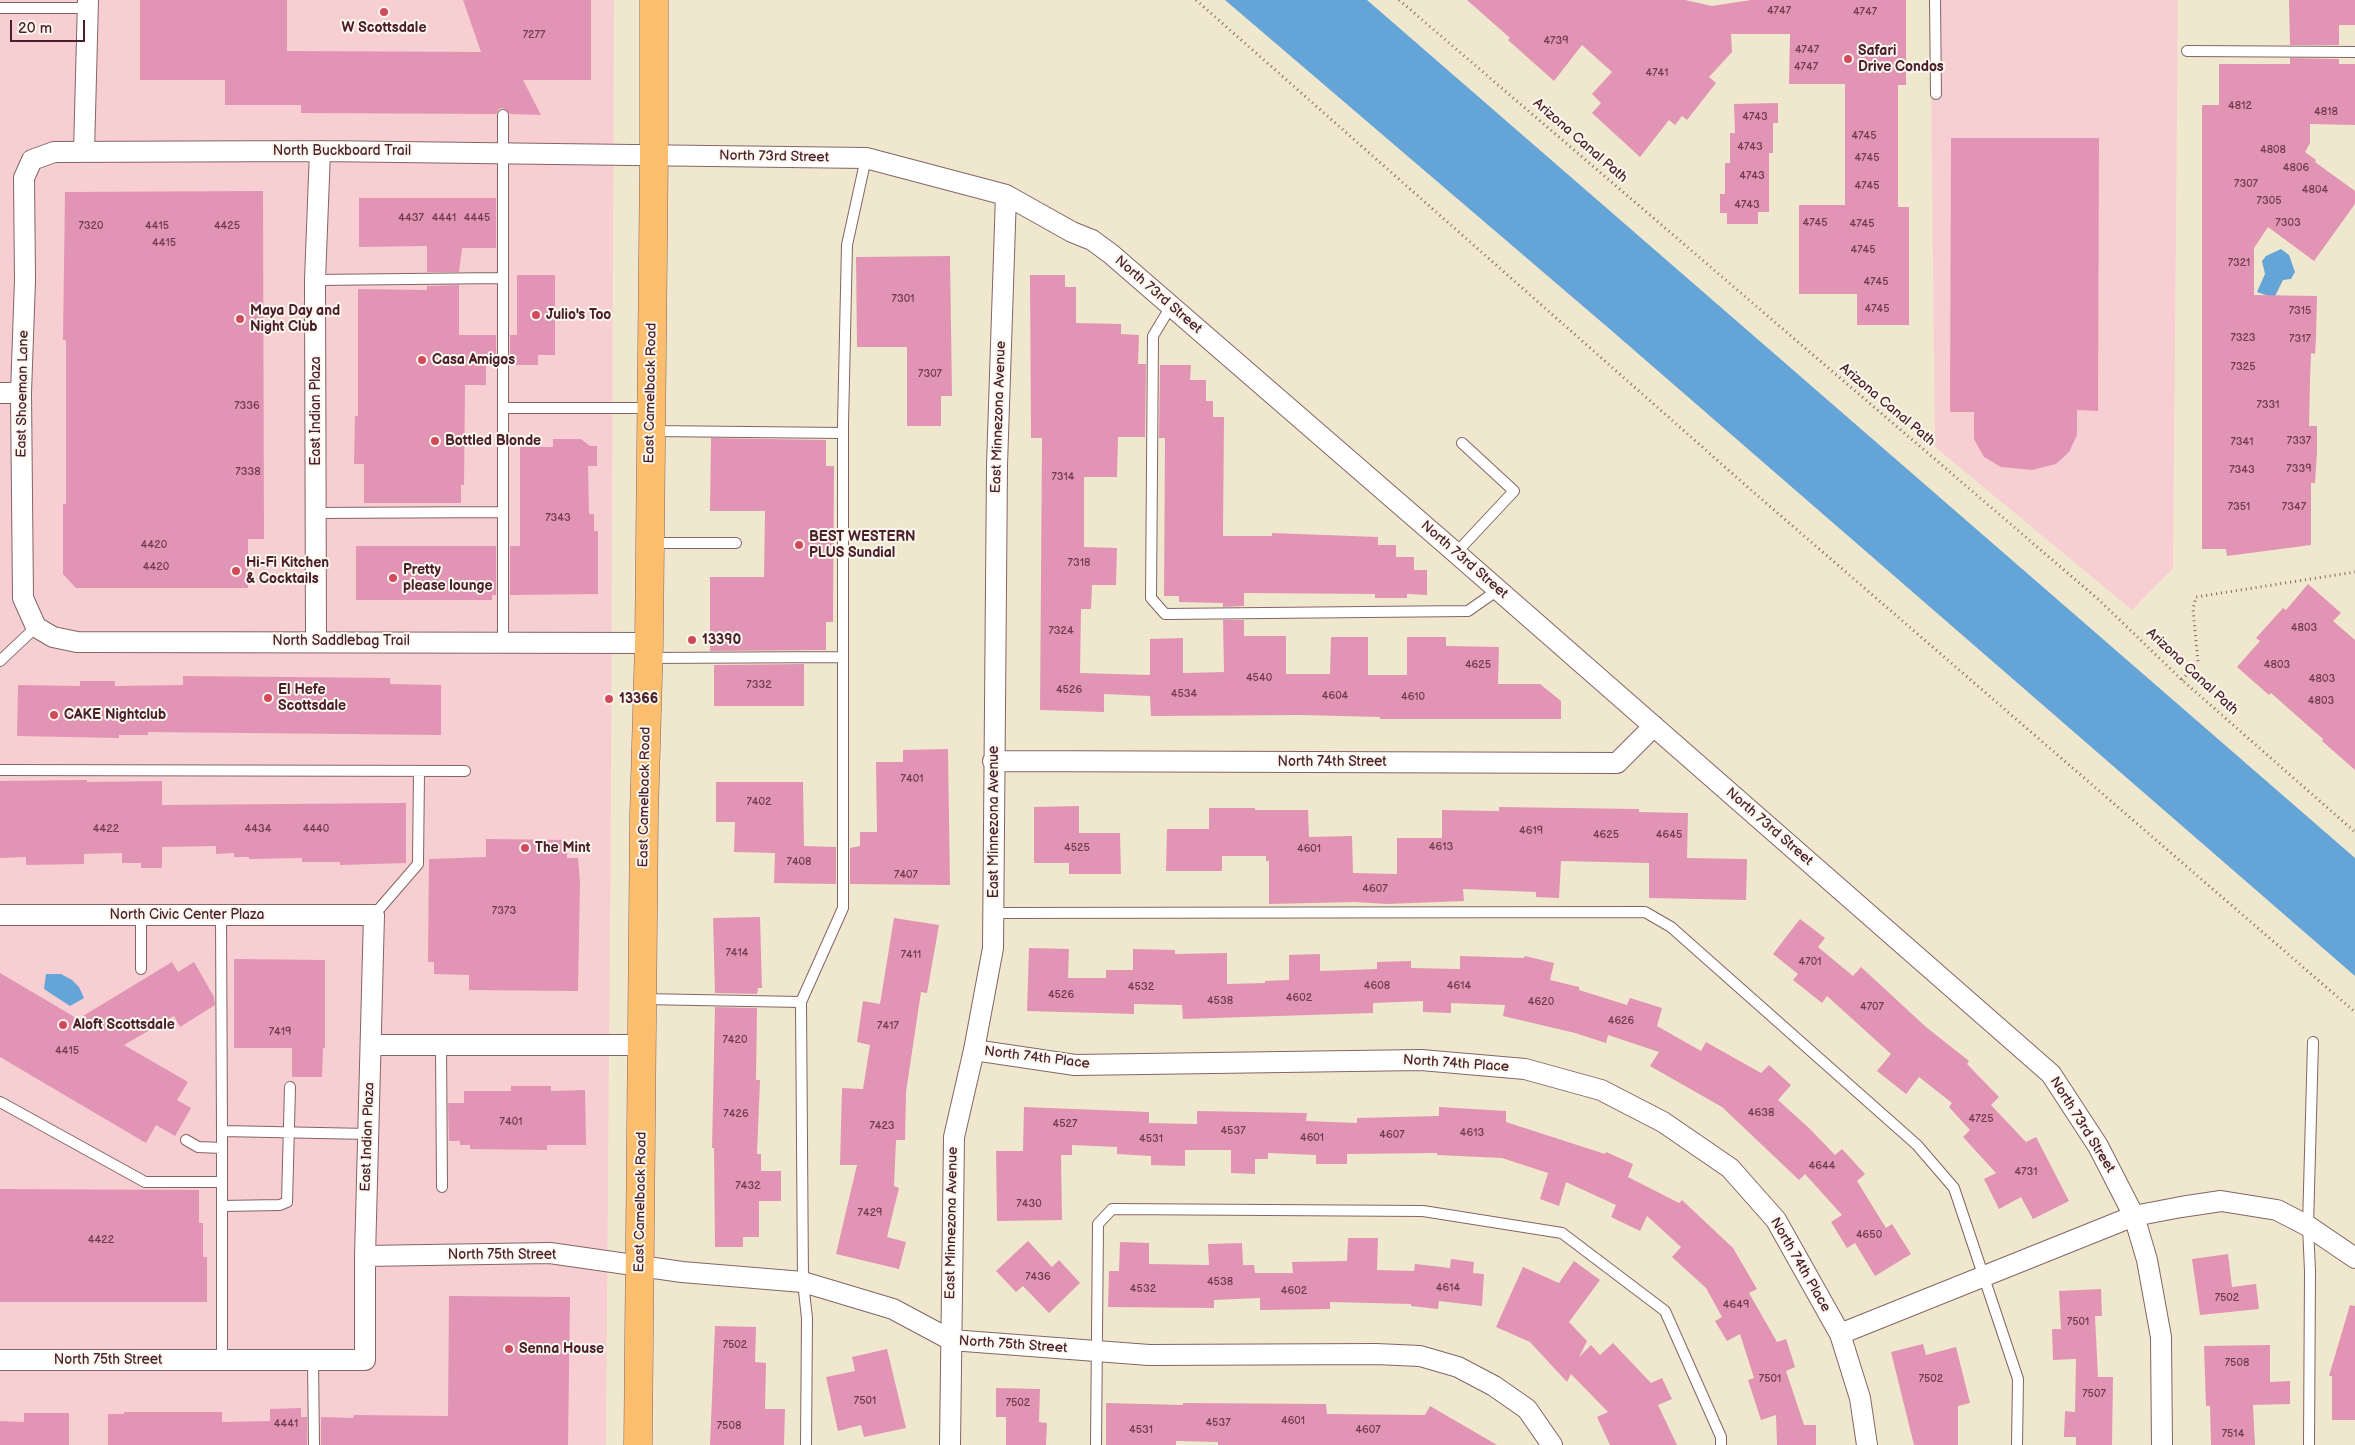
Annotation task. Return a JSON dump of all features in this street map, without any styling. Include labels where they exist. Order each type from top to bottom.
[{"type":"main road","name":"East Camelback Road","points":[[638,1445],[649,650],[654,0]]},
{"type":"street","points":[[84,152],[88,4]]},
{"type":"street","name":"North Buckboard Trail","points":[[32,160],[54,152],[320,151],[654,156]]},
{"type":"street","name":"East Indian Plaza","points":[[316,642],[315,280],[320,151]]},
{"type":"street","name":"North 73rd Street","points":[[654,156],[866,158],[1006,195],[1072,232],[1092,240],[1111,254],[2051,1074],[2098,1146],[2134,1216],[2152,1278],[2161,1337],[2162,1445]]},
{"type":"street","name":"East Shoeman Lane","points":[[32,160],[24,178],[25,280],[21,393],[23,598],[36,627]]},
{"type":"street","name":"East Minnezona Avenue","points":[[950,1445],[954,1137],[974,1050],[993,948],[993,761],[997,465],[1006,195]]},
{"type":"street","points":[[0,393],[21,393]]},
{"type":"street","name":"North Saddlebag Trail","points":[[36,627],[53,637],[77,642],[503,642],[649,650]]},
{"type":"street","name":"North 74th Street","points":[[993,761],[1617,763],[1654,726]]},
{"type":"street","name":"North Civic Center Plaza","points":[[0,915],[374,915]]},
{"type":"street","name":"East Indian Plaza","points":[[365,1360],[365,1256],[374,915]]},
{"type":"street","points":[[371,1045],[643,1045]]},
{"type":"street","name":"North 74th Place","points":[[974,1050],[1075,1065],[1421,1060],[1525,1069],[1601,1090],[1664,1122],[1730,1168],[1776,1220],[1840,1334],[1860,1398],[1867,1445]]},
{"type":"street","points":[[1840,1334],[2134,1216],[2181,1207],[2220,1202],[2277,1210],[2308,1226],[2355,1258]]},
{"type":"street","name":"North 75th Street","points":[[365,1256],[550,1253],[682,1272],[803,1282],[893,1309],[950,1340],[1149,1355],[1376,1354],[1420,1356],[1458,1367],[1500,1390],[1527,1408],[1552,1445]]},
{"type":"street","name":"North 75th Street","points":[[0,1360],[365,1360]]},
{"type":"lane","points":[[646,0],[654,0]]},
{"type":"lane","points":[[1935,0],[1936,94]]},
{"type":"lane","points":[[0,8],[88,4]]},
{"type":"lane","points":[[2188,52],[2355,52]]},
{"type":"lane","points":[[503,115],[503,642]]},
{"type":"lane","points":[[806,1445],[807,1318],[803,1282],[801,1002],[843,908],[843,433],[846,245],[866,158]]},
{"type":"lane","points":[[315,280],[502,278]]},
{"type":"lane","points":[[1171,306],[1153,336],[1151,598],[1166,614],[1468,611],[1498,590]]},
{"type":"lane","points":[[503,408],[843,433]]},
{"type":"lane","points":[[1456,553],[1514,491],[1462,444]]},
{"type":"lane","points":[[316,513],[503,512]]},
{"type":"lane","points":[[650,543],[736,543]]},
{"type":"lane","points":[[0,661],[36,627]]},
{"type":"lane","points":[[649,650],[842,657]]},
{"type":"lane","points":[[0,770],[465,771]]},
{"type":"lane","points":[[374,915],[418,864],[419,771]]},
{"type":"lane","points":[[993,913],[1644,912],[1670,927],[1917,1145],[1954,1188],[2018,1379],[2017,1445]]},
{"type":"lane","points":[[141,915],[141,968]]},
{"type":"lane","points":[[222,915],[222,1360]]},
{"type":"lane","points":[[643,999],[801,1002]]},
{"type":"lane","points":[[2309,1445],[2310,1271],[2308,1226],[2313,1042]]},
{"type":"lane","points":[[441,1045],[442,1187]]},
{"type":"lane","points":[[222,1206],[280,1205],[287,1202],[290,1087]]},
{"type":"lane","points":[[0,1102],[145,1182],[222,1182]]},
{"type":"lane","points":[[222,1131],[368,1134]]},
{"type":"lane","points":[[186,1140],[198,1147],[222,1148]]},
{"type":"lane","points":[[1096,1445],[1098,1224],[1112,1209],[1432,1212],[1562,1233],[1665,1311],[1721,1436],[1721,1445]]},
{"type":"lane","points":[[313,1360],[314,1445]]},
{"type":"path","points":[[1196,0],[1750,490],[2355,1012]]},
{"type":"path","name":"Arizona Canal Path","points":[[1399,0],[2098,599],[2182,680],[2355,832]]},
{"type":"path","points":[[2182,680],[2198,662],[2193,609],[2196,597],[2355,572]]},
{"type":"shaded area","points":[[0,0],[614,0],[606,1445],[0,1445]]},
{"type":"shaded area","points":[[1930,0],[2178,0],[2173,568],[2132,610],[1935,447]]},
{"type":"water","points":[[1225,0],[1367,0],[2355,858],[2355,976],[1612,331]]},
{"type":"water","points":[[2281,249],[2289,255],[2295,272],[2291,279],[2283,280],[2274,298],[2257,292],[2265,274],[2262,261],[2266,256]]},
{"type":"water","points":[[46,974],[61,974],[72,980],[79,987],[84,998],[70,1006],[44,989]]},
{"type":"building","points":[[140,0],[287,0],[287,51],[481,52],[463,0],[591,0],[591,80],[523,80],[541,115],[510,114],[503,108],[499,109],[496,114],[301,113],[301,105],[225,105],[225,80],[140,80]]},
{"type":"building","points":[[1467,0],[1685,0],[1712,6],[1751,0],[1906,0],[1906,85],[1898,85],[1898,207],[1909,207],[1909,325],[1857,325],[1857,294],[1799,294],[1799,205],[1845,205],[1845,84],[1789,84],[1790,34],[1731,34],[1732,52],[1709,77],[1716,83],[1687,120],[1682,116],[1675,125],[1669,120],[1640,157],[1592,113],[1601,103],[1592,94],[1612,72],[1582,45],[1554,81]]},
{"type":"building","points":[[2289,0],[2355,0],[2355,25],[2339,25],[2339,45],[2290,45]]},
{"type":"building","points":[[2290,58],[2339,59],[2339,64],[2355,64],[2355,125],[2310,124],[2310,143],[2305,152],[2316,160],[2315,162],[2355,191],[2355,204],[2314,261],[2268,227],[2254,248],[2254,295],[2317,296],[2315,354],[2311,353],[2310,381],[2309,426],[2317,426],[2315,483],[2311,483],[2311,545],[2227,556],[2226,549],[2202,549],[2202,105],[2219,105],[2219,64],[2290,64]]},
{"type":"building","points":[[1778,103],[1778,123],[1773,123],[1773,153],[1769,153],[1769,212],[1758,212],[1758,224],[1727,224],[1727,213],[1720,213],[1720,194],[1725,194],[1725,163],[1730,163],[1730,133],[1735,133],[1734,104]]},
{"type":"building","points":[[1951,138],[2099,138],[2098,411],[2077,410],[2077,435],[2069,452],[2056,464],[2032,470],[2001,467],[1984,457],[1974,439],[1974,412],[1950,412]]},
{"type":"building","points":[[263,191],[264,539],[248,539],[248,588],[76,588],[63,574],[63,504],[66,504],[66,340],[63,340],[65,192]]},
{"type":"building","points":[[359,198],[496,198],[496,248],[462,248],[459,272],[427,272],[427,246],[359,247]]},
{"type":"building","points":[[950,256],[952,396],[941,396],[941,426],[907,426],[907,347],[857,347],[856,257]]},
{"type":"building","name":"Julio's Too","points":[[517,275],[555,275],[555,355],[538,355],[538,365],[510,365],[510,335],[517,335]]},
{"type":"building","points":[[1030,275],[1065,275],[1065,287],[1076,287],[1076,323],[1121,324],[1121,334],[1139,335],[1138,364],[1146,364],[1145,437],[1118,437],[1117,477],[1084,477],[1084,547],[1117,548],[1116,585],[1092,585],[1091,609],[1081,609],[1080,673],[1150,675],[1150,639],[1183,638],[1183,673],[1224,672],[1223,620],[1244,620],[1244,636],[1286,636],[1286,674],[1330,674],[1331,637],[1368,637],[1368,675],[1407,675],[1407,637],[1446,637],[1446,646],[1499,647],[1498,684],[1540,684],[1561,701],[1561,719],[1380,719],[1380,717],[1302,715],[1151,716],[1150,696],[1104,694],[1104,712],[1040,710],[1042,438],[1031,438]]},
{"type":"building","points":[[459,285],[459,335],[496,335],[496,365],[486,365],[486,385],[465,385],[464,485],[461,485],[461,503],[364,503],[364,464],[354,464],[355,416],[358,416],[358,289],[427,290],[427,286]]},
{"type":"building","points":[[1160,365],[1191,365],[1190,380],[1206,380],[1206,401],[1213,401],[1213,417],[1224,417],[1223,536],[1272,536],[1272,533],[1378,537],[1378,545],[1396,545],[1396,557],[1414,557],[1414,570],[1427,570],[1427,595],[1407,594],[1407,598],[1375,598],[1375,594],[1244,593],[1244,606],[1223,607],[1223,603],[1179,602],[1179,596],[1164,596],[1165,438],[1159,438]]},
{"type":"building","name":"BEST WESTERN PLUS Sundial","points":[[711,438],[826,440],[826,466],[834,466],[833,622],[826,622],[826,650],[710,651],[710,577],[764,577],[765,511],[710,511]]},
{"type":"building","points":[[553,439],[581,439],[590,446],[597,446],[597,466],[588,466],[589,514],[594,514],[594,531],[598,531],[598,594],[510,595],[510,546],[520,546],[520,447],[553,447]]},
{"type":"building","points":[[356,546],[496,546],[496,595],[492,595],[492,600],[356,600]]},
{"type":"building","points":[[2308,584],[2341,613],[2333,621],[2355,640],[2355,770],[2271,693],[2269,695],[2237,667],[2260,641],[2256,638],[2283,608],[2286,610]]},
{"type":"building","points":[[804,664],[804,706],[714,706],[714,665]]},
{"type":"building","points":[[183,676],[390,678],[390,684],[441,685],[441,735],[148,732],[148,735],[119,735],[119,738],[17,736],[18,685],[80,686],[80,681],[115,681],[115,686],[183,685]]},
{"type":"building","points":[[948,749],[950,885],[850,884],[850,848],[860,846],[860,832],[877,832],[876,762],[903,762],[903,750]]},
{"type":"building","points":[[87,780],[87,782],[162,781],[162,805],[406,803],[406,863],[340,865],[340,862],[302,862],[302,858],[249,859],[249,857],[234,857],[234,853],[216,854],[216,846],[162,847],[162,868],[141,868],[141,863],[122,863],[122,853],[84,854],[84,864],[26,865],[26,857],[0,858],[0,781]]},
{"type":"building","points":[[716,782],[803,782],[804,846],[836,847],[836,884],[774,883],[775,853],[734,852],[735,822],[716,822]]},
{"type":"building","points":[[1079,806],[1079,833],[1120,833],[1121,874],[1069,874],[1069,863],[1034,863],[1034,807]]},
{"type":"building","points":[[1499,807],[1639,809],[1639,812],[1688,813],[1687,858],[1747,859],[1746,900],[1649,898],[1649,863],[1561,861],[1559,898],[1536,897],[1536,892],[1463,889],[1464,901],[1387,904],[1355,902],[1269,904],[1269,861],[1266,861],[1266,856],[1222,856],[1222,871],[1166,871],[1167,829],[1209,829],[1209,808],[1308,810],[1309,837],[1352,836],[1353,873],[1397,874],[1397,838],[1442,838],[1442,810],[1499,811]]},
{"type":"building","points":[[486,839],[567,840],[567,858],[578,858],[580,882],[578,991],[469,990],[469,975],[434,974],[434,962],[428,962],[429,859],[486,857]]},
{"type":"building","points":[[760,917],[762,988],[758,988],[757,994],[715,993],[713,918]]},
{"type":"building","points":[[894,918],[939,925],[927,993],[921,992],[906,1092],[905,1140],[896,1140],[894,1186],[899,1188],[887,1237],[906,1242],[899,1269],[836,1254],[857,1165],[840,1165],[842,1088],[863,1089],[870,1045],[857,1042],[863,1001],[880,1004]]},
{"type":"building","points":[[1800,919],[1825,938],[1818,947],[1853,976],[1861,967],[1926,1027],[1969,1061],[1967,1064],[1999,1097],[1991,1105],[2026,1142],[2036,1137],[2069,1201],[2033,1219],[2021,1197],[1999,1209],[1984,1179],[1996,1173],[1963,1137],[1970,1130],[1949,1107],[1952,1103],[1919,1077],[1906,1094],[1877,1071],[1891,1054],[1827,996],[1822,1003],[1793,980],[1798,974],[1773,954]]},
{"type":"building","points":[[1029,948],[1069,949],[1068,978],[1106,978],[1106,970],[1133,970],[1133,949],[1175,950],[1175,954],[1227,953],[1227,984],[1289,980],[1289,955],[1320,954],[1320,971],[1377,969],[1377,962],[1411,961],[1411,968],[1460,969],[1460,956],[1524,958],[1525,956],[1554,963],[1550,980],[1579,987],[1579,990],[1627,1005],[1630,998],[1662,1008],[1657,1026],[1701,1051],[1706,1042],[1761,1073],[1769,1065],[1791,1085],[1778,1100],[1835,1155],[1842,1149],[1865,1174],[1857,1181],[1886,1228],[1892,1224],[1911,1254],[1875,1276],[1855,1243],[1847,1248],[1831,1222],[1842,1215],[1805,1174],[1799,1180],[1722,1107],[1650,1066],[1659,1052],[1608,1035],[1606,1043],[1575,1033],[1503,1016],[1505,1005],[1451,1003],[1451,1013],[1423,1012],[1423,1001],[1373,1003],[1373,1013],[1183,1019],[1182,1005],[1134,1004],[1134,1014],[1027,1011]]},
{"type":"building","points":[[234,959],[325,960],[325,1048],[323,1048],[322,1077],[292,1077],[292,1048],[234,1048]]},
{"type":"building","points":[[172,962],[178,972],[194,962],[214,997],[215,1005],[180,1027],[174,1016],[124,1045],[188,1082],[177,1100],[191,1108],[175,1136],[156,1125],[146,1143],[0,1057],[0,973],[78,1019]]},
{"type":"building","points":[[715,1007],[757,1008],[756,1080],[760,1080],[757,1154],[761,1154],[761,1171],[781,1171],[781,1201],[759,1201],[759,1237],[743,1237],[743,1247],[715,1247],[714,1148],[712,1148]]},
{"type":"building","points":[[511,1086],[551,1086],[551,1091],[585,1090],[586,1145],[547,1145],[547,1150],[470,1149],[470,1145],[460,1145],[460,1141],[449,1141],[448,1103],[464,1103],[464,1091],[511,1091]]},
{"type":"building","points":[[1024,1107],[1149,1112],[1149,1123],[1197,1124],[1197,1111],[1307,1113],[1306,1121],[1357,1123],[1357,1118],[1439,1116],[1439,1107],[1506,1111],[1506,1122],[1605,1154],[1606,1152],[1633,1164],[1628,1177],[1679,1203],[1682,1200],[1733,1248],[1757,1289],[1749,1293],[1777,1342],[1786,1339],[1795,1367],[1786,1371],[1804,1425],[1816,1425],[1816,1445],[1777,1445],[1776,1415],[1761,1420],[1748,1380],[1754,1378],[1740,1334],[1727,1341],[1715,1321],[1722,1317],[1706,1288],[1672,1257],[1681,1247],[1647,1216],[1640,1231],[1611,1217],[1616,1205],[1566,1182],[1559,1206],[1540,1199],[1548,1173],[1502,1158],[1437,1155],[1437,1153],[1347,1154],[1347,1164],[1316,1164],[1316,1155],[1268,1153],[1268,1159],[1255,1159],[1255,1174],[1231,1173],[1231,1150],[1185,1150],[1185,1166],[1151,1165],[1151,1156],[1117,1154],[1117,1147],[1072,1145],[1072,1155],[1061,1155],[1062,1220],[997,1221],[996,1151],[1023,1151]]},
{"type":"building","points":[[0,1189],[199,1190],[199,1223],[203,1223],[203,1257],[207,1257],[207,1302],[0,1302]]},
{"type":"building","points":[[1348,1238],[1378,1238],[1377,1270],[1414,1271],[1415,1264],[1450,1268],[1451,1259],[1474,1262],[1473,1273],[1484,1274],[1482,1306],[1439,1301],[1438,1309],[1411,1306],[1411,1304],[1330,1302],[1330,1309],[1260,1310],[1260,1298],[1214,1300],[1214,1308],[1108,1307],[1109,1271],[1119,1271],[1120,1242],[1149,1243],[1149,1264],[1209,1265],[1208,1244],[1242,1243],[1243,1265],[1254,1265],[1255,1273],[1293,1273],[1292,1262],[1347,1261]]},
{"type":"building","points":[[1028,1241],[1052,1267],[1059,1260],[1080,1283],[1049,1313],[1023,1286],[1016,1292],[996,1271]]},
{"type":"building","points":[[2228,1254],[2232,1287],[2256,1284],[2259,1309],[2200,1315],[2192,1259]]},
{"type":"building","points":[[1574,1261],[1600,1280],[1569,1322],[1587,1341],[1579,1357],[1591,1345],[1600,1355],[1613,1343],[1651,1383],[1662,1378],[1672,1399],[1658,1405],[1677,1445],[1610,1445],[1597,1417],[1608,1412],[1571,1374],[1567,1382],[1530,1342],[1496,1327],[1523,1267],[1559,1283]]},
{"type":"building","points":[[2101,1289],[2102,1316],[2095,1316],[2098,1377],[2113,1377],[2112,1445],[2076,1445],[2076,1437],[2064,1437],[2065,1411],[2075,1412],[2076,1359],[2053,1360],[2052,1329],[2061,1329],[2059,1291]]},
{"type":"building","name":"Senna House","points":[[449,1296],[570,1297],[568,1445],[321,1445],[321,1417],[353,1418],[354,1415],[448,1416]]},
{"type":"building","points":[[2350,1305],[2355,1306],[2355,1420],[2332,1420],[2332,1376],[2329,1376]]},
{"type":"building","points":[[715,1326],[756,1327],[755,1362],[766,1363],[765,1409],[785,1409],[784,1445],[710,1445]]},
{"type":"building","points":[[1923,1344],[1926,1355],[1956,1347],[1970,1403],[1958,1406],[1958,1445],[1914,1445],[1891,1352]]},
{"type":"building","points":[[2270,1345],[2270,1382],[2290,1381],[2290,1404],[2253,1405],[2255,1445],[2211,1445],[2210,1406],[2206,1406],[2204,1346]]},
{"type":"building","points":[[887,1349],[906,1428],[864,1437],[861,1425],[838,1431],[826,1377],[855,1371],[852,1357]]},
{"type":"building","points":[[996,1388],[1040,1389],[1039,1422],[1047,1423],[1046,1445],[1006,1445],[1006,1417],[996,1417]]},
{"type":"building","points":[[1106,1403],[1183,1405],[1183,1403],[1326,1404],[1327,1414],[1425,1415],[1430,1406],[1497,1445],[1218,1445],[1218,1442],[1176,1441],[1176,1445],[1106,1445]]},
{"type":"building","points":[[301,1408],[301,1417],[307,1417],[307,1445],[108,1445],[108,1414],[124,1414],[124,1412],[222,1412],[222,1422],[270,1421],[270,1409]]},
{"type":"building","points":[[24,1413],[69,1413],[69,1445],[0,1445],[0,1421],[24,1422]]},
{"type":"place","name":"W Scottsdale","points":[[384,12]]},
{"type":"place","name":"Safari Drive Condos","points":[[1848,59]]},
{"type":"place","name":"Julio's Too","points":[[536,315]]},
{"type":"place","name":"Maya Day and Night Club","points":[[240,319]]},
{"type":"place","name":"Casa Amigos","points":[[422,360]]},
{"type":"place","name":"Bottled Blonde","points":[[435,441]]},
{"type":"place","name":"BEST WESTERN PLUS Sundial","points":[[799,545]]},
{"type":"place","name":"Hi-Fi Kitchen & Cocktails","points":[[236,571]]},
{"type":"place","name":"Pretty please lounge","points":[[393,578]]},
{"type":"place","name":"13390","points":[[692,640]]},
{"type":"place","name":"El Hefe Scottsdale","points":[[268,698]]},
{"type":"place","name":"13366","points":[[609,699]]},
{"type":"place","name":"CAKE Nightclub","points":[[54,715]]},
{"type":"place","name":"The Mint","points":[[525,848]]},
{"type":"place","name":"Aloft Scottsdale","points":[[63,1025]]},
{"type":"place","name":"Senna House","points":[[509,1349]]}]
